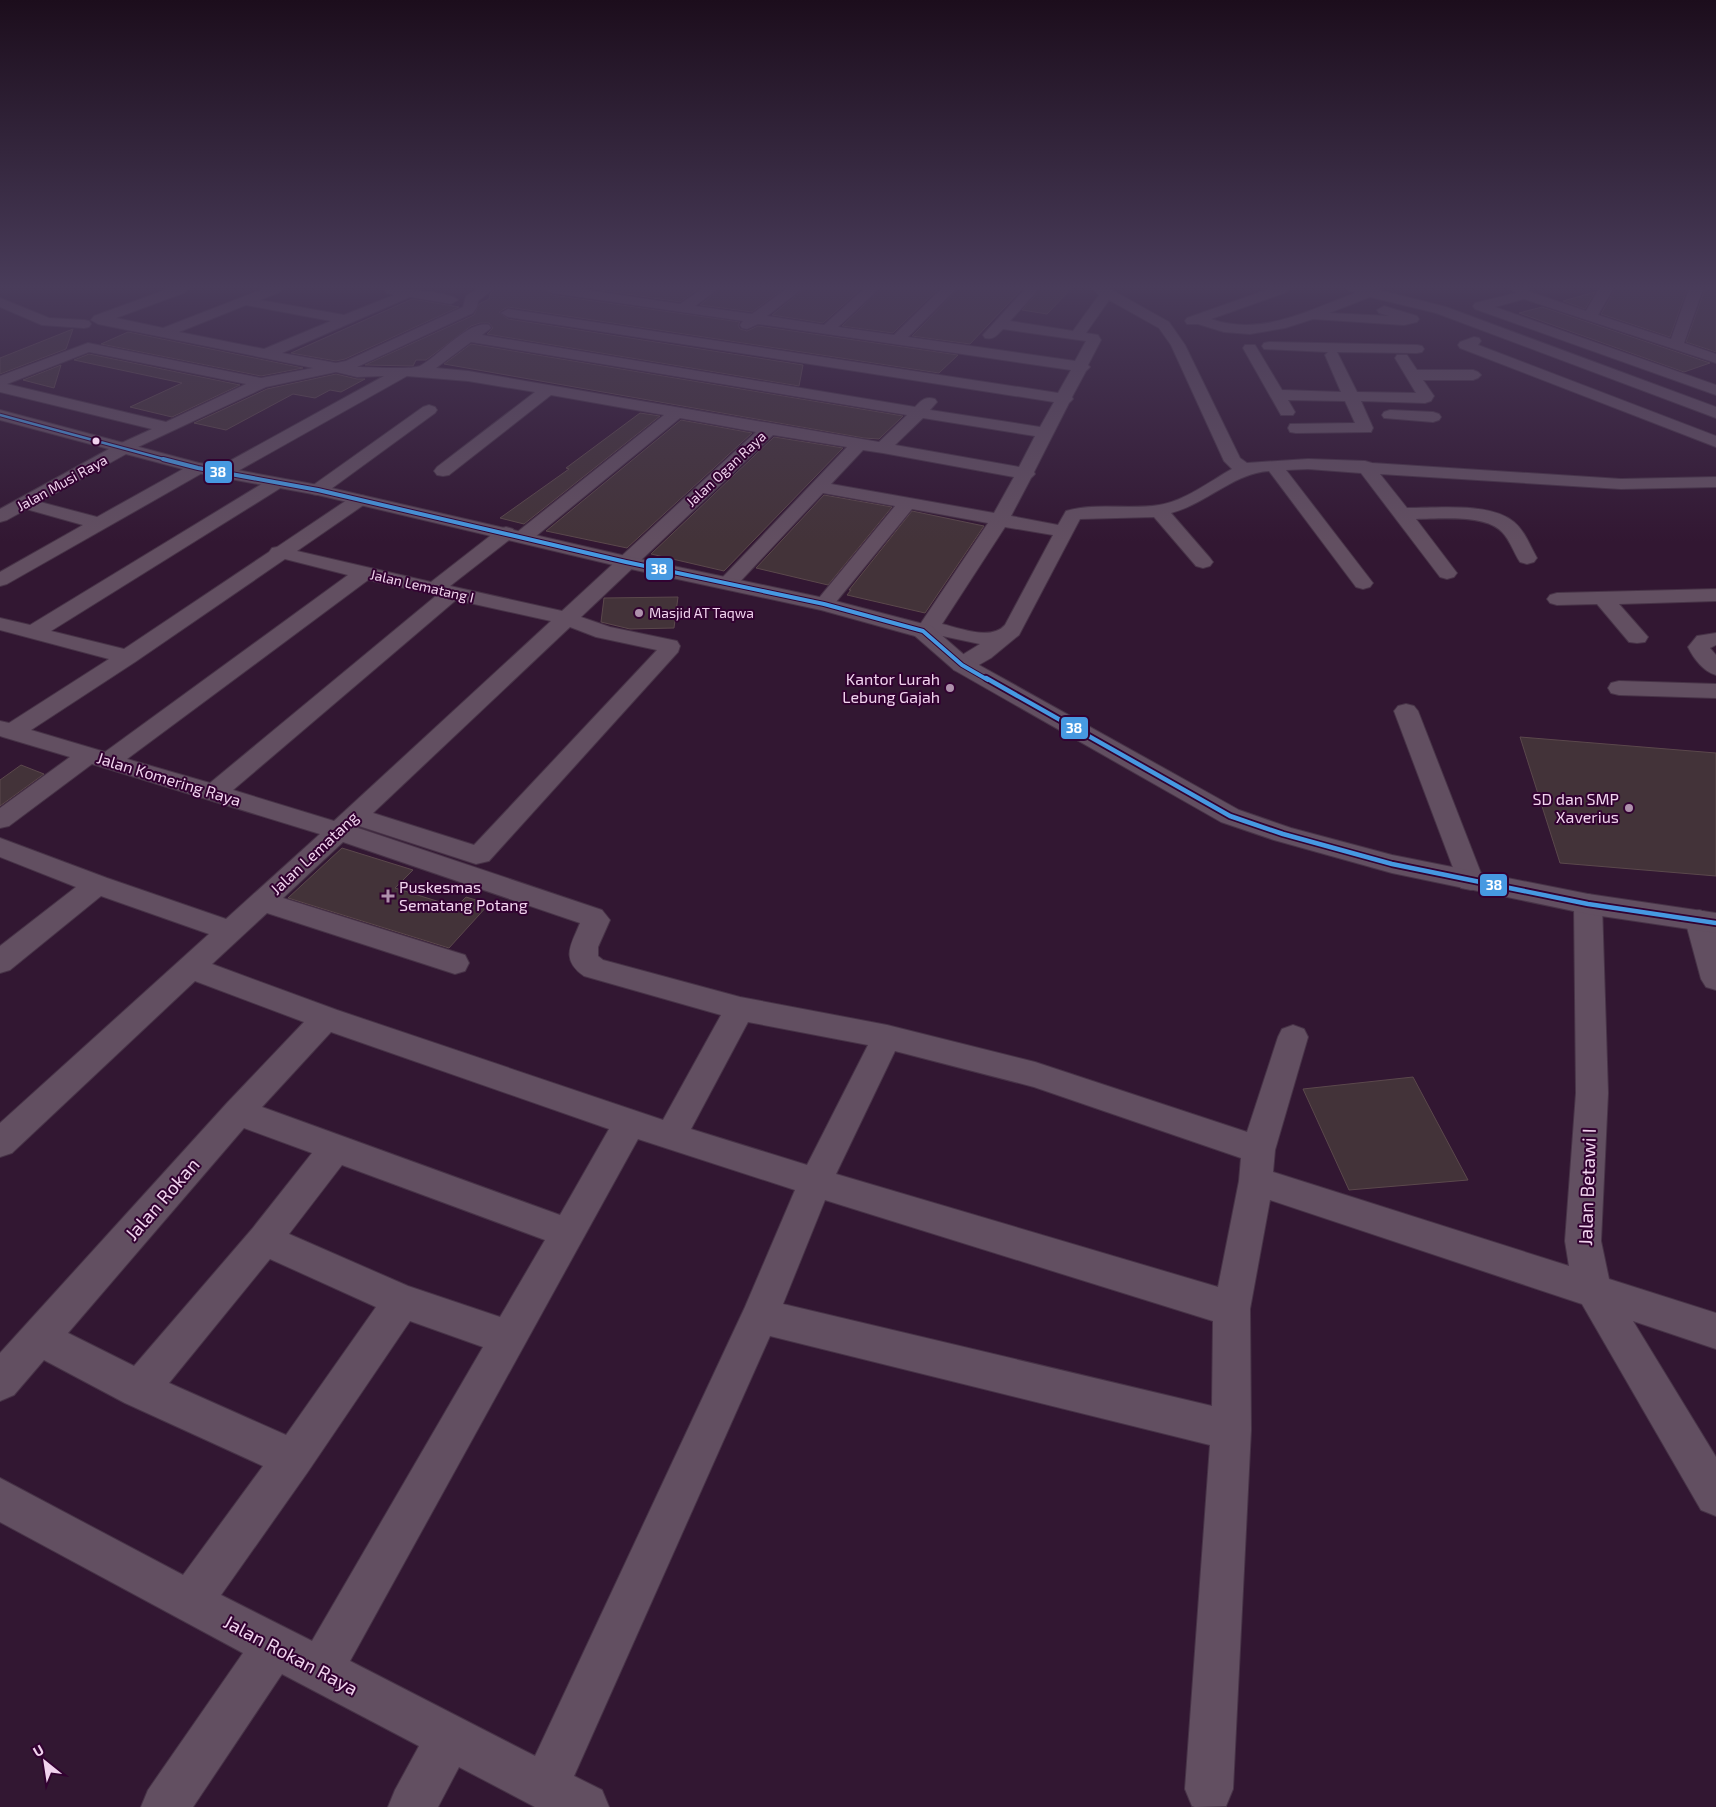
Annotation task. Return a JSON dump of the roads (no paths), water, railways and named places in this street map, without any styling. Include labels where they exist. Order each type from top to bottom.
[{"type":"street","points":[[0,381],[20,373]]},
{"type":"street","points":[[215,373],[261,383],[312,373]]},
{"type":"street","points":[[223,472],[401,373]]},
{"type":"street","name":"Jalan Ogan Raya","points":[[443,373],[468,376],[769,429]]},
{"type":"street","points":[[669,384],[684,373]]},
{"type":"street","points":[[686,373],[919,412],[942,418],[1047,433]]},
{"type":"street","points":[[897,373],[1065,398]]},
{"type":"street","points":[[883,448],[955,373]]},
{"type":"street","points":[[926,629],[1000,520],[1079,373]]},
{"type":"street","points":[[1191,373],[1233,461],[1244,469]]},
{"type":"street","points":[[1266,373],[1306,446],[1365,466],[1621,484],[1715,481]]},
{"type":"street","points":[[962,665],[983,653],[999,638],[1011,633],[1076,512],[1159,511],[1182,505],[1244,469],[1274,466],[1306,446],[1365,428],[1350,397],[1344,373]]},
{"type":"street","points":[[1538,373],[1716,442]]},
{"type":"street","points":[[1610,373],[1716,413]]},
{"type":"street","points":[[1669,373],[1716,390]]},
{"type":"street","points":[[1279,395],[1425,398],[1426,396],[1413,375]]},
{"type":"street","points":[[1413,375],[1473,375]]},
{"type":"street","name":"Jalan Musi Raya","points":[[0,516],[166,427],[261,383]]},
{"type":"street","points":[[0,387],[166,427]]},
{"type":"street","points":[[443,471],[548,390]]},
{"type":"street","points":[[641,407],[655,395]]},
{"type":"street","points":[[318,490],[429,410]]},
{"type":"street","points":[[214,793],[443,591],[677,413]]},
{"type":"street","points":[[0,414],[198,468],[318,490],[626,562],[824,604],[926,629],[999,638]]},
{"type":"street","points":[[1359,414],[1433,417]]},
{"type":"street","points":[[769,429],[1026,474]]},
{"type":"street","name":"Jalan Ogan Raya","points":[[626,562],[769,429]]},
{"type":"street","points":[[728,583],[859,444]]},
{"type":"street","points":[[1274,466],[1363,583]]},
{"type":"street","points":[[1365,466],[1447,573]]},
{"type":"street","points":[[0,580],[198,468]]},
{"type":"street","points":[[32,633],[276,483]]},
{"type":"street","points":[[820,487],[1065,532]]},
{"type":"street","points":[[5,730],[126,657],[359,500]]},
{"type":"street","points":[[25,503],[100,524]]},
{"type":"street","points":[[824,604],[908,503]]},
{"type":"street","points":[[1159,511],[1203,562]]},
{"type":"street","points":[[1402,514],[1476,515],[1498,520],[1508,526],[1527,558]]},
{"type":"street","name":"Jalan Lematang I","points":[[280,552],[564,618],[604,632],[666,644],[669,647],[480,855],[434,852]]},
{"type":"street","name":"Jalan Lematang","points":[[0,1143],[347,824],[564,618],[626,562]]},
{"type":"street","points":[[0,820],[99,758],[364,573]]},
{"type":"street","points":[[1557,599],[1716,595]]},
{"type":"street","points":[[1602,597],[1638,638]]},
{"type":"street","points":[[0,624],[126,657]]},
{"type":"street","points":[[926,629],[962,665],[1230,816],[1283,834],[1365,857],[1588,904],[1707,921],[1716,979]]},
{"type":"street","points":[[1716,639],[1705,641],[1699,647],[1716,668]]},
{"type":"street","points":[[1620,688],[1716,691]]},
{"type":"street","points":[[1406,710],[1471,880]]},
{"type":"street","name":"Jalan Komering Raya","points":[[5,730],[214,793],[347,824],[434,852]]},
{"type":"street","points":[[1,848],[97,885],[230,931]]},
{"type":"street","points":[[434,852],[592,917],[596,920],[584,946],[584,961],[594,968],[740,1008],[887,1037],[1035,1075],[1257,1165],[1595,1293],[1716,1331]]},
{"type":"street","points":[[0,962],[97,885]]},
{"type":"street","points":[[262,901],[455,962]]},
{"type":"street","name":"Jalan Betawi I","points":[[1588,904],[1592,1093],[1583,1241],[1586,1263],[1595,1293],[1716,1494]]},
{"type":"street","points":[[191,968],[326,1018],[630,1123],[815,1182],[1232,1309]]},
{"type":"street","points":[[671,1135],[740,1008]]},
{"type":"street","name":"Jalan Rokan","points":[[0,1382],[238,1112],[326,1018]]},
{"type":"street","points":[[1209,1789],[1231,1430],[1232,1309],[1257,1165],[1294,1036]]},
{"type":"street","points":[[565,1796],[815,1182],[887,1037]]},
{"type":"street","points":[[238,1112],[568,1232]]},
{"type":"street","points":[[320,1671],[630,1123]]},
{"type":"street","points":[[140,1390],[264,1240],[336,1148]]},
{"type":"street","points":[[264,1240],[402,1301],[508,1338]]},
{"type":"street","points":[[190,1602],[293,1459],[402,1301]]},
{"type":"street","points":[[760,1316],[1231,1430]]},
{"type":"street","points":[[40,1338],[140,1390],[293,1459]]},
{"type":"street","name":"Jalan Rokan Raya","points":[[0,1498],[320,1671],[565,1796]]},
{"type":"street","points":[[165,1807],[275,1645]]},
{"type":"street","points":[[412,1807],[450,1737]]},
{"type":"place","name":"Masjid AT Taqwa","points":[[639,613]]},
{"type":"place","name":"Kantor Lurah Lebung Gajah","points":[[950,688]]},
{"type":"place","name":"SD dan SMP Xaverius","points":[[1629,808]]},
{"type":"place","name":"Puskesmas Sematang Potang","points":[[388,896]]}]
